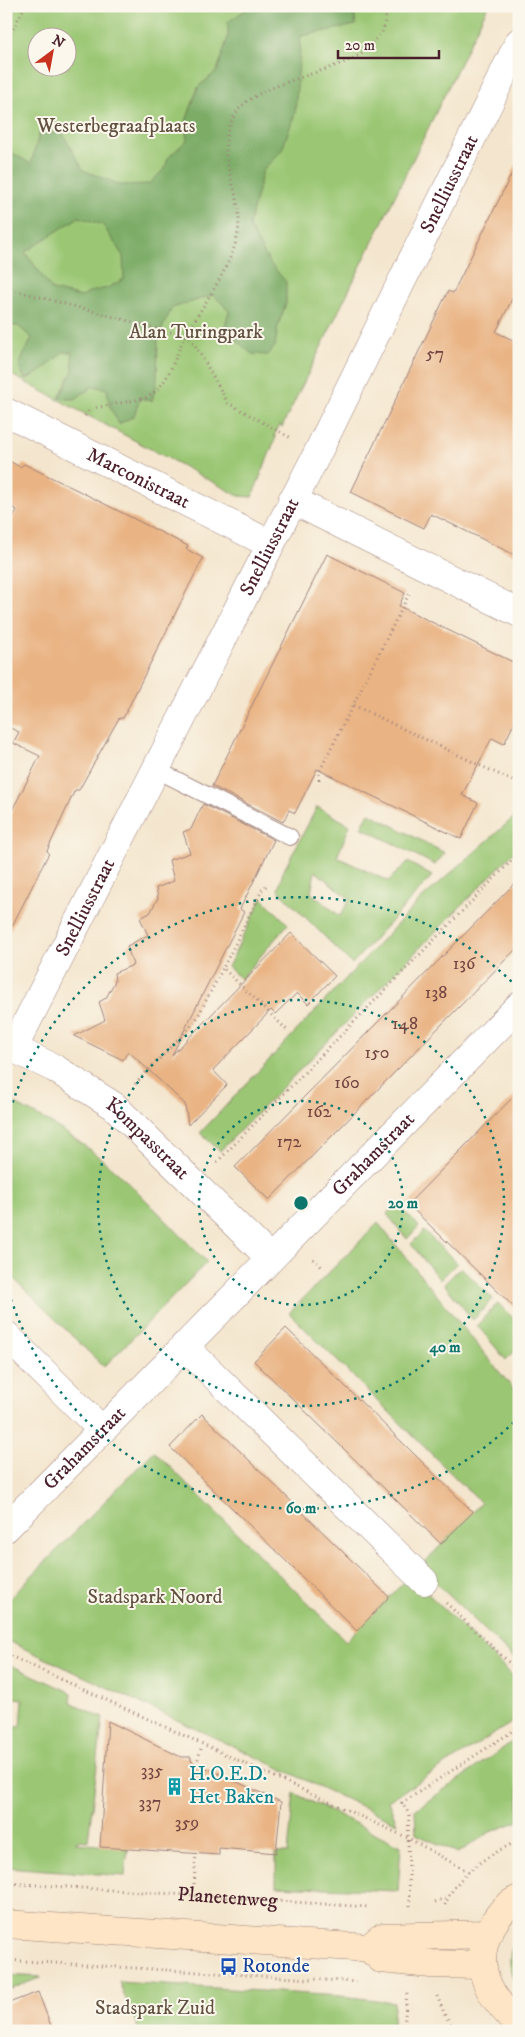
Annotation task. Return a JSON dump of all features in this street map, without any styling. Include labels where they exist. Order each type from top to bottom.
[{"type":"street","name":"Snelliusstraat","points":[[10,1047],[317,454],[517,52]]},
{"type":"street","name":"Marconistraat","points":[[6,412],[270,544]]},
{"type":"street","points":[[292,500],[423,567],[519,613]]},
{"type":"street","name":"Grahamstraat","points":[[6,1528],[519,1006]]},
{"type":"street","name":"Kompasstraat","points":[[10,1047],[54,1068],[114,1106],[270,1258]]},
{"type":"street","points":[[6,1335],[102,1430]]},
{"type":"street","points":[[184,1346],[424,1581]]},
{"type":"street","points":[[519,1899],[498,1915],[487,1934],[482,1949],[481,1965],[489,1989],[502,2009],[519,2024]]},
{"type":"street","name":"Planetenweg","points":[[6,1924],[370,1948],[382,1937],[408,1950],[481,1965]]},
{"type":"street","name":"Planetenweg","points":[[408,1950],[487,1934]]},
{"type":"lane","points":[[155,769],[290,837]]},
{"type":"path","points":[[6,42],[25,6]]},
{"type":"path","points":[[67,442],[90,409],[148,397],[168,377],[185,336],[206,304],[235,245],[239,223],[224,152],[227,134],[237,112],[253,97],[273,88],[331,69],[363,54],[382,32],[388,6]]},
{"type":"path","points":[[6,288],[185,336],[194,343],[228,403],[317,454]]},
{"type":"path","points":[[319,780],[319,772],[423,567]]},
{"type":"path","points":[[353,705],[515,782],[519,778]]},
{"type":"path","points":[[194,1185],[519,853]]},
{"type":"path","points":[[114,1106],[195,1022],[262,890],[266,886]]},
{"type":"path","points":[[223,968],[287,1030]]},
{"type":"path","points":[[424,1581],[519,1672]]},
{"type":"path","points":[[6,1654],[408,1838],[469,1872]]},
{"type":"path","points":[[398,2031],[404,2028],[410,1907],[409,1814],[402,1804],[519,1727]]},
{"type":"path","points":[[195,1769],[202,1745]]},
{"type":"path","points":[[194,1884],[196,1853]]},
{"type":"path","name":"Planetenweg","points":[[6,1883],[376,1908]]},
{"type":"path","points":[[427,1905],[448,1897]]},
{"type":"path","points":[[402,1907],[419,1906]]},
{"type":"path","points":[[6,1960],[368,1983]]},
{"type":"path","points":[[434,1988],[445,2016],[455,2031]]},
{"type":"green space","name":"Alan Turingpark","points":[[6,6],[488,6],[282,427],[279,425],[252,497],[239,496],[6,372]]},
{"type":"green space","points":[[251,6],[353,6],[356,25],[301,36],[295,113],[282,150],[263,170],[249,226],[269,262],[286,282],[286,303],[278,326],[275,346],[268,355],[252,354],[224,329],[229,311],[214,295],[172,308],[158,337],[157,381],[152,401],[140,398],[134,416],[119,424],[109,405],[107,389],[93,386],[75,399],[59,398],[73,370],[72,352],[63,352],[42,371],[25,380],[19,365],[32,338],[18,326],[6,326],[6,149],[31,164],[39,134],[62,132],[83,170],[121,185],[149,184],[165,168],[168,158],[187,140],[185,124],[198,87],[217,71],[228,37],[228,22]],"holes":[[[79,217],[103,225],[123,256],[124,279],[107,288],[89,292],[82,297],[52,290],[25,252]]]},
{"type":"green space","points":[[317,807],[350,825],[337,857],[388,881],[408,862],[432,876],[352,964],[278,890],[283,872]],"holes":[[[315,871],[350,899],[340,916],[311,893]]]},
{"type":"green space","points":[[369,813],[445,853],[435,865],[361,827]]},
{"type":"green space","points":[[519,813],[519,847],[220,1151],[200,1133],[420,900]]},
{"type":"green space","points":[[262,898],[288,924],[241,979],[228,967]]},
{"type":"green space","points":[[6,1099],[64,1131],[99,1157],[131,1185],[207,1262],[104,1367],[6,1271]]},
{"type":"green space","points":[[396,1204],[419,1226],[407,1239],[387,1214]]},
{"type":"green space","points":[[378,1223],[519,1396],[519,1663],[430,1577],[424,1563],[481,1503],[289,1313]]},
{"type":"green space","points":[[424,1231],[457,1263],[440,1280],[411,1244]]},
{"type":"green space","points":[[461,1267],[493,1299],[473,1320],[444,1284]]},
{"type":"green space","points":[[498,1303],[519,1324],[519,1347],[506,1360],[477,1325]]},
{"type":"green space","name":"Stadspark Noord","points":[[154,1451],[346,1641],[407,1579],[421,1587],[519,1682],[519,1718],[388,1801],[397,1823],[6,1640],[6,1602]]},
{"type":"green space","points":[[6,1663],[72,1693],[71,1702],[98,1716],[103,1716],[88,1841],[77,1840],[76,1843],[128,1848],[125,1876],[6,1867],[6,1726],[21,1727],[23,1699],[6,1697]]},
{"type":"green space","points":[[519,1737],[519,1821],[490,1832],[458,1853],[416,1834],[415,1810]]},
{"type":"green space","points":[[294,1793],[401,1846],[398,1891],[276,1886],[276,1853],[288,1853]]},
{"type":"green space","points":[[519,1935],[519,1990],[511,1969],[510,1956]]},
{"type":"green space","points":[[6,1975],[42,1977],[6,1991]]},
{"type":"green space","name":"Stadspark Zuid","points":[[119,1982],[340,1996],[394,2002],[393,2026],[384,2031],[139,2031]]},
{"type":"building","points":[[519,159],[519,285],[496,332],[519,343],[519,557],[431,514],[424,528],[351,492],[448,291],[453,293]]},
{"type":"building","points":[[6,459],[20,467],[24,464],[77,490],[188,546],[186,549],[203,558],[123,718],[119,718],[79,790],[75,790],[47,851],[49,853],[6,938],[6,822],[40,756],[13,743],[19,732],[6,726],[6,530],[17,510],[6,504]]},
{"type":"building","points":[[327,554],[405,593],[399,606],[519,665],[519,713],[504,744],[492,738],[462,795],[478,803],[461,839],[317,769],[295,813],[289,810],[283,822],[212,786]]},
{"type":"building","points":[[203,804],[274,840],[240,909],[244,912],[172,1055],[291,933],[335,976],[308,1004],[297,993],[275,1014],[271,1010],[213,1070],[227,1085],[188,1125],[185,1104],[128,1051],[123,1060],[74,1036],[105,1020],[99,1002],[106,998],[115,981],[114,973],[133,965],[127,946],[148,935],[140,918],[150,913],[158,898],[156,888],[174,881],[169,860],[190,853],[183,832],[191,829]]},
{"type":"building","points":[[519,879],[519,946],[269,1200],[235,1167]]},
{"type":"building","points":[[519,1091],[519,1312],[408,1204]]},
{"type":"building","points":[[286,1328],[473,1512],[441,1544],[254,1361]]},
{"type":"building","points":[[202,1414],[389,1597],[357,1631],[170,1447]]},
{"type":"building","name":"H.O.E.D. Het Baken","points":[[108,1721],[181,1757],[191,1757],[191,1761],[281,1802],[276,1853],[219,1848],[219,1855],[100,1847]]},
{"type":"building","points":[[38,1992],[53,2031],[6,2031],[6,2004]]},
{"type":"place","name":"H.O.E.D. Het Baken","points":[[175,1786]]},
{"type":"place","name":"Rotonde","points":[[228,1966]]},
{"type":"park label","name":"Westerbegraafplaats","points":[[116,126]]}]
